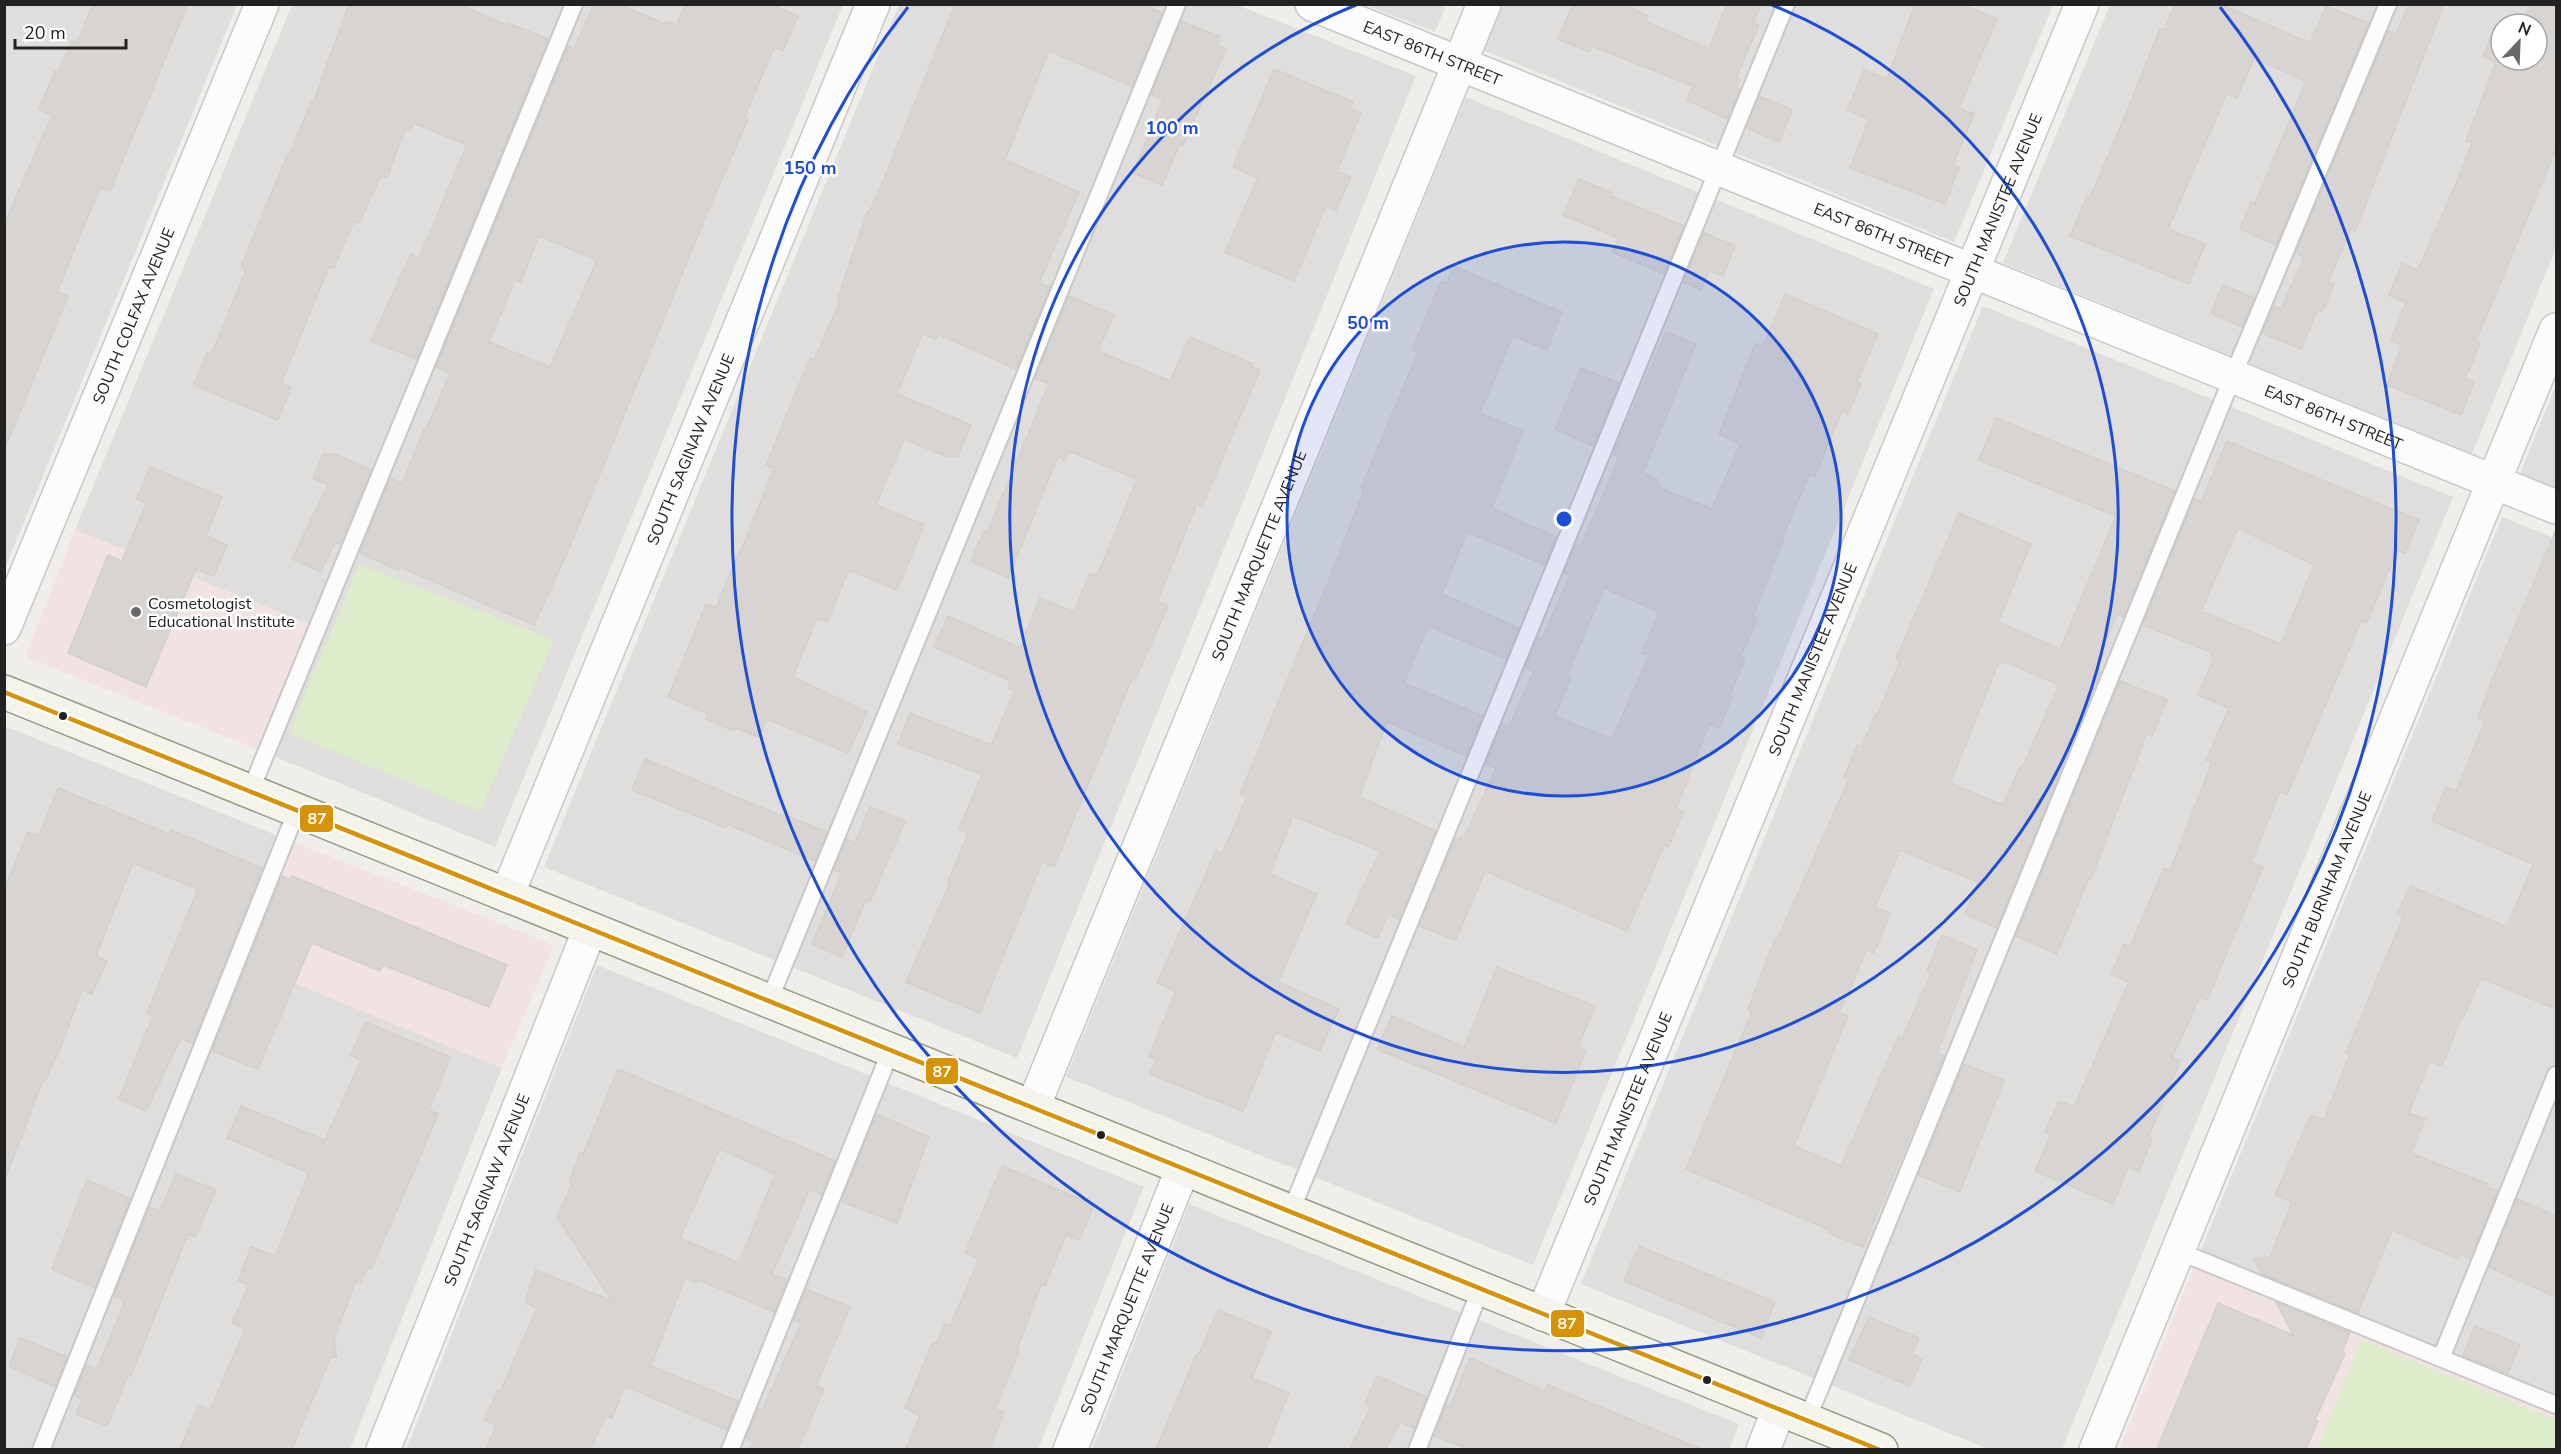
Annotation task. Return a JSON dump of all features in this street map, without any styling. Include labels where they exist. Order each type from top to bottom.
[{"type":"main road","points":[[4,692],[1881,1449]]},
{"type":"street","name":"SOUTH COLFAX AVENUE","points":[[4,628],[261,4]]},
{"type":"street","name":"SOUTH SAGINAW AVENUE","points":[[507,895],[873,4]]},
{"type":"street","name":"EAST 86TH STREET","points":[[1312,4],[2556,507]]},
{"type":"street","name":"SOUTH MARQUETTE AVENUE","points":[[1033,1107],[1484,4]]},
{"type":"street","name":"SOUTH MANISTEE AVENUE","points":[[1543,1314],[2082,4]]},
{"type":"street","name":"SOUTH BURNHAM AVENUE","points":[[2096,1449],[2556,330]]},
{"type":"street","name":"SOUTH SAGINAW AVENUE","points":[[383,1449],[590,928]]},
{"type":"street","name":"SOUTH MARQUETTE AVENUE","points":[[1070,1449],[1183,1168]]},
{"type":"street","points":[[1762,1449],[1793,1414]]},
{"type":"lane","points":[[250,792],[574,4]]},
{"type":"lane","points":[[769,1001],[1177,4]]},
{"type":"lane","points":[[1291,1211],[1786,4]]},
{"type":"lane","points":[[1793,1414],[2233,376],[2388,4]]},
{"type":"lane","points":[[41,1449],[297,810]]},
{"type":"lane","points":[[729,1449],[891,1050]]},
{"type":"lane","points":[[2441,1358],[2556,1075]]},
{"type":"lane","points":[[2178,1251],[2556,1405]]},
{"type":"lane","points":[[1417,1449],[1481,1288]]},
{"type":"shaded area","points":[[5,5],[237,5],[5,568]]},
{"type":"shaded area","points":[[292,5],[843,5],[495,847],[266,753],[318,628],[75,530]]},
{"type":"shaded area","points":[[899,5],[1237,5],[1416,76],[1017,1058],[544,867]]},
{"type":"shaded area","points":[[1366,5],[1446,5],[1435,32]]},
{"type":"shaded area","points":[[1502,5],[2053,5],[1954,242],[1483,50]]},
{"type":"shaded area","points":[[2110,5],[2556,5],[2556,248],[2472,454],[2003,263]]},
{"type":"shaded area","points":[[1466,97],[1934,289],[1533,1265],[1066,1077]]},
{"type":"shaded area","points":[[1983,306],[2453,497],[2062,1449],[1988,1449],[1581,1284]]},
{"type":"shaded area","points":[[2556,385],[2556,489],[2520,474]]},
{"type":"shaded area","points":[[2502,517],[2556,539],[2556,1405],[2197,1260]]},
{"type":"shaded area","points":[[75,530],[318,628],[266,753],[25,657]]},
{"type":"shaded area","points":[[4,726],[286,839],[238,960],[502,1068],[350,1449],[5,1449]]},
{"type":"shaded area","points":[[286,839],[554,945],[502,1068],[238,960]]},
{"type":"shaded area","points":[[597,965],[1144,1187],[1038,1449],[406,1450]]},
{"type":"shaded area","points":[[1189,1204],[1739,1424],[1729,1450],[1092,1450]]},
{"type":"shaded area","points":[[2197,1260],[2556,1405],[2556,1449],[2119,1450]]},
{"type":"green space","points":[[359,564],[554,640],[480,812],[289,733]]},
{"type":"green space","points":[[2362,1340],[2556,1420],[2556,1449],[2317,1449]]},
{"type":"building","points":[[93,4],[188,4],[110,191],[100,187],[57,292],[68,296],[4,450],[4,225],[52,115],[39,109],[55,71],[58,73],[72,41],[77,43]]},
{"type":"building","points":[[349,4],[459,4],[506,25],[508,23],[548,39],[417,359],[371,341],[411,254],[419,258],[467,145],[414,123],[410,131],[405,129],[387,178],[381,176],[359,223],[354,221],[334,268],[329,267],[281,383],[291,387],[278,420],[194,385],[207,353],[211,355],[246,270],[241,267],[287,155],[289,156],[311,102],[313,103]]},
{"type":"building","points":[[594,4],[619,4],[665,24],[666,21],[677,25],[685,4],[770,4],[798,16],[783,51],[774,47],[745,117],[748,119],[569,549],[534,625],[400,567],[398,570],[360,553],[390,478],[402,484],[424,429],[426,430],[450,373],[436,367],[568,47],[574,49]],"holes":[[[539,236],[597,260],[550,367],[489,342],[515,280],[521,282]]]},
{"type":"building","points":[[955,4],[1141,4],[1162,13],[1132,86],[1049,51],[1005,160],[1079,192],[1039,283],[1050,287],[1016,369],[938,334],[936,339],[922,334],[897,394],[971,425],[958,456],[946,456],[904,439],[876,505],[924,525],[897,590],[849,570],[827,622],[817,618],[793,677],[867,712],[848,753],[767,719],[759,737],[735,728],[734,731],[706,719],[708,714],[668,697],[706,604],[716,608],[740,553],[774,468],[766,465],[810,358],[814,360],[840,301],[837,300],[868,210],[870,211],[893,157]]},
{"type":"building","points":[[1573,4],[1622,4],[1648,16],[1645,21],[1709,49],[1727,4],[1761,4],[1753,23],[1759,25],[1736,78],[1740,79],[1736,87],[1740,89],[1727,119],[1687,100],[1693,86],[1592,46],[1589,52],[1558,39]]},
{"type":"building","points":[[1915,4],[1961,4],[1997,19],[1959,108],[1974,114],[1953,165],[1959,167],[1945,204],[1850,168],[1869,119],[1847,110],[1864,70],[1887,79]]},
{"type":"building","points":[[2175,4],[2220,4],[2310,43],[2326,6],[2369,23],[2276,245],[2240,229],[2251,202],[2255,204],[2306,81],[2254,58],[2237,98],[2227,94],[2168,229],[2205,244],[2189,284],[2070,236],[2087,196],[2090,198],[2160,29],[2164,30]]},
{"type":"building","points":[[2409,4],[2444,4],[2355,231],[2351,229],[2328,282],[2334,284],[2322,312],[2317,311],[2301,349],[2262,333],[2274,306],[2281,309],[2304,257],[2295,253],[2388,31],[2396,34]]},
{"type":"building","points":[[2531,4],[2556,4],[2556,149],[2476,341],[2480,343],[2465,379],[2474,382],[2461,415],[2387,385],[2402,345],[2391,340],[2406,303],[2389,295],[2402,263],[2418,270],[2472,143],[2466,141],[2492,72],[2549,72],[2549,12],[2527,12]]},
{"type":"building","points":[[1181,21],[1220,37],[1217,45],[1226,49],[1183,145],[1180,144],[1162,185],[1133,173],[1163,100],[1151,94]]},
{"type":"building","points":[[2489,42],[2489,59],[2483,56]]},
{"type":"building","points":[[1274,69],[1353,102],[1350,109],[1361,113],[1337,171],[1351,177],[1336,210],[1326,206],[1294,281],[1225,252],[1258,178],[1233,167]]},
{"type":"building","points":[[1759,96],[1792,110],[1779,142],[1747,128]]},
{"type":"building","points":[[1579,179],[1612,193],[1611,196],[1684,226],[1664,274],[1612,252],[1618,238],[1563,215]]},
{"type":"building","points":[[1704,233],[1735,246],[1723,276],[1709,271],[1701,290],[1683,282]]},
{"type":"building","points":[[1453,266],[1562,312],[1547,350],[1513,336],[1480,413],[1523,431],[1492,508],[1556,537],[1545,565],[1467,532],[1442,594],[1519,628],[1506,659],[1428,626],[1404,683],[1483,716],[1466,756],[1387,722],[1359,797],[1436,831],[1400,919],[1388,914],[1378,938],[1346,924],[1380,851],[1293,816],[1270,874],[1317,894],[1278,982],[1339,1009],[1320,1051],[1276,1032],[1243,1111],[1150,1074],[1157,1059],[1149,1057],[1176,991],[1157,983],[1216,851],[1222,854],[1247,797],[1240,794],[1331,575],[1363,492],[1361,488],[1418,352],[1412,350],[1441,281],[1447,283]]},
{"type":"building","points":[[2223,285],[2254,298],[2242,327],[2211,313]]},
{"type":"building","points":[[1785,294],[1878,334],[1857,382],[1861,384],[1848,414],[1842,411],[1815,476],[1810,474],[1782,538],[1784,538],[1753,616],[1758,618],[1741,656],[1745,658],[1730,696],[1732,697],[1719,728],[1709,724],[1676,809],[1684,812],[1668,847],[1664,845],[1627,931],[1485,871],[1456,940],[1419,926],[1455,839],[1459,841],[1461,837],[1464,838],[1496,768],[1486,764],[1502,724],[1509,727],[1534,671],[1525,667],[1538,637],[1542,639],[1570,575],[1564,573],[1575,545],[1580,547],[1582,544],[1619,458],[1613,455],[1666,332],[1696,344],[1643,473],[1657,479],[1656,482],[1661,485],[1660,488],[1712,509],[1740,444],[1719,434],[1755,344],[1764,344]],"holes":[[[1604,588],[1659,612],[1642,653],[1649,655],[1612,739],[1555,716],[1571,677],[1567,676]]]},
{"type":"building","points":[[1069,296],[1114,315],[1098,351],[1170,381],[1190,337],[1253,364],[1252,367],[1260,370],[1202,507],[1197,504],[1157,602],[1168,606],[1135,680],[1132,679],[1054,867],[1042,862],[980,1013],[906,982],[950,883],[948,882],[968,833],[959,829],[982,774],[898,744],[910,713],[991,745],[1015,691],[1008,688],[1011,681],[934,647],[948,616],[1020,648],[1040,598],[1074,612],[1090,573],[1097,576],[1137,479],[1069,451],[1065,460],[1058,457],[1008,578],[971,561],[984,531],[987,533],[1049,384],[1035,378]]},
{"type":"building","points":[[1581,368],[1619,383],[1593,446],[1555,429]]},
{"type":"building","points":[[1996,418],[2175,491],[2123,617],[2117,614],[2093,670],[2100,673],[1997,928],[1965,914],[1978,882],[1900,850],[1875,907],[1890,913],[1874,953],[1867,950],[1839,1013],[1848,1016],[1794,1146],[1841,1166],[1898,1037],[1902,1039],[1931,973],[1927,971],[1942,935],[1977,950],[1937,1053],[1944,1056],[1863,1247],[1828,1233],[1830,1230],[1686,1169],[1751,1014],[1751,1010],[1748,1009],[1776,937],[1778,938],[1849,779],[1844,777],[1857,745],[1862,747],[1875,715],[1877,716],[1900,661],[1896,659],[1959,513],[2031,544],[1998,622],[2060,649],[2116,516],[1979,460]],"holes":[[[2004,661],[2059,685],[2003,805],[1950,783],[1999,662],[2003,664]]]},
{"type":"building","points":[[2227,441],[2419,520],[2405,553],[2397,550],[2367,623],[2361,621],[2287,795],[2280,791],[2251,862],[2263,867],[2207,1000],[2200,997],[2172,1058],[2180,1061],[2148,1138],[2152,1139],[2139,1172],[2128,1167],[2113,1204],[2035,1171],[2051,1134],[2045,1132],[2059,1101],[2074,1107],[2129,982],[2111,974],[2124,944],[2130,947],[2164,868],[2170,871],[2212,762],[2206,760],[2229,708],[2198,695],[2214,658],[2211,657],[2213,653],[2143,625],[2194,499],[2201,502]],"holes":[[[2238,528],[2314,565],[2281,644],[2201,611]]]},
{"type":"building","points":[[323,454],[335,454],[371,470],[340,544],[335,542],[321,572],[292,559],[328,485],[313,478]]},
{"type":"building","points":[[150,467],[222,497],[206,536],[227,545],[214,576],[196,569],[146,687],[68,653],[108,555],[122,561],[146,503],[137,499]]},
{"type":"building","points":[[2556,530],[2556,1009],[2481,978],[2463,1018],[2461,1017],[2442,1066],[2429,1061],[2409,1113],[2425,1119],[2411,1153],[2488,1184],[2487,1187],[2498,1191],[2470,1259],[2460,1254],[2458,1259],[2392,1230],[2358,1313],[2262,1274],[2254,1259],[2270,1257],[2292,1202],[2275,1195],[2311,1115],[2324,1120],[2350,1054],[2346,1053],[2403,917],[2397,914],[2410,886],[2507,927],[2533,864],[2432,821],[2446,787],[2456,791],[2485,721],[2478,718],[2492,680]]},
{"type":"building","points":[[2120,681],[2167,700],[2152,736],[2147,733],[2091,879],[2089,878],[2057,954],[2016,936]]},
{"type":"building","points":[[645,759],[782,816],[783,814],[827,832],[815,861],[727,824],[726,828],[632,790]]},
{"type":"building","points":[[58,788],[169,834],[171,830],[262,868],[193,1043],[181,1038],[146,1111],[119,1099],[153,1016],[147,1013],[198,889],[133,863],[96,956],[107,961],[92,994],[82,990],[60,1049],[45,1081],[43,1080],[7,1174],[4,1173],[4,890],[28,832],[39,836]]},
{"type":"building","points":[[870,807],[905,821],[870,902],[866,900],[842,957],[812,944],[842,873],[834,870],[846,839],[855,843]]},
{"type":"building","points":[[282,876],[290,880],[292,876],[507,965],[489,1007],[383,965],[380,971],[312,943],[258,1069],[212,1051]]},
{"type":"building","points":[[1497,967],[1595,1006],[1578,1047],[1586,1050],[1556,1123],[1377,1049],[1392,1016],[1464,1047]]},
{"type":"building","points":[[365,1022],[450,1057],[429,1110],[438,1114],[371,1269],[367,1267],[361,1283],[356,1281],[334,1339],[337,1357],[330,1358],[292,1449],[180,1449],[198,1405],[210,1410],[245,1329],[232,1323],[249,1285],[238,1281],[251,1247],[275,1256],[309,1173],[227,1138],[241,1106],[325,1140],[361,1060],[351,1056]]},
{"type":"building","points":[[1964,1064],[2004,1080],[1960,1192],[1918,1175]]},
{"type":"building","points":[[618,1069],[835,1161],[822,1194],[810,1189],[772,1274],[787,1280],[774,1312],[699,1280],[697,1283],[685,1278],[651,1366],[738,1401],[727,1430],[625,1386],[612,1418],[606,1415],[591,1449],[486,1449],[496,1425],[484,1420],[497,1391],[500,1392],[537,1308],[527,1304],[525,1300],[536,1270],[612,1301],[557,1217],[572,1184],[569,1182],[580,1153],[583,1154]],"holes":[[[720,1149],[775,1174],[739,1263],[680,1238]]]},
{"type":"building","points":[[876,1114],[929,1137],[897,1223],[841,1201]]},
{"type":"building","points":[[1002,1166],[1094,1205],[1079,1240],[1066,1235],[1045,1286],[1041,1285],[1017,1350],[1019,1351],[995,1409],[1004,1413],[989,1449],[906,1449],[920,1416],[905,1408],[933,1342],[936,1344],[945,1324],[950,1326],[979,1259],[965,1253]]},
{"type":"building","points":[[176,1174],[216,1190],[195,1237],[188,1234],[131,1376],[128,1375],[107,1426],[76,1414],[82,1399],[74,1395],[86,1365],[97,1369],[125,1301],[114,1296],[149,1207],[160,1211]]},
{"type":"building","points":[[87,1180],[130,1199],[95,1288],[52,1269]]},
{"type":"building","points":[[2517,1199],[2556,1216],[2556,1297],[2489,1267]]},
{"type":"building","points":[[1639,1246],[1775,1302],[1761,1338],[1624,1281]]},
{"type":"building","points":[[806,1289],[850,1307],[816,1386],[824,1389],[798,1449],[750,1449],[754,1441],[746,1438],[758,1409],[762,1411],[801,1323],[794,1320]]},
{"type":"building","points":[[2276,1302],[2350,1333],[2342,1352],[2345,1354],[2315,1420],[2318,1421],[2306,1449],[2157,1449],[2218,1303],[2293,1335]]},
{"type":"building","points":[[1218,1310],[1271,1332],[1252,1378],[1289,1393],[1266,1449],[1156,1449],[1196,1355],[1198,1356]]},
{"type":"building","points":[[1869,1317],[1919,1338],[1912,1354],[1922,1359],[1910,1386],[1849,1360]]},
{"type":"building","points":[[2475,1326],[2520,1345],[2508,1373],[2463,1356]]},
{"type":"building","points":[[20,1338],[67,1357],[55,1387],[9,1366]]},
{"type":"building","points":[[1470,1358],[1545,1391],[1548,1385],[1701,1449],[1469,1449],[1434,1436],[1446,1405],[1450,1407]]},
{"type":"building","points":[[1377,1376],[1427,1397],[1415,1428],[1400,1422],[1386,1449],[1350,1449],[1371,1406],[1365,1403]]},
{"type":"transit line","name":"87","points":[[4,692],[1880,1450]]},
{"type":"place","name":"Cosmetologist Educational Institute","points":[[136,612]]}]
